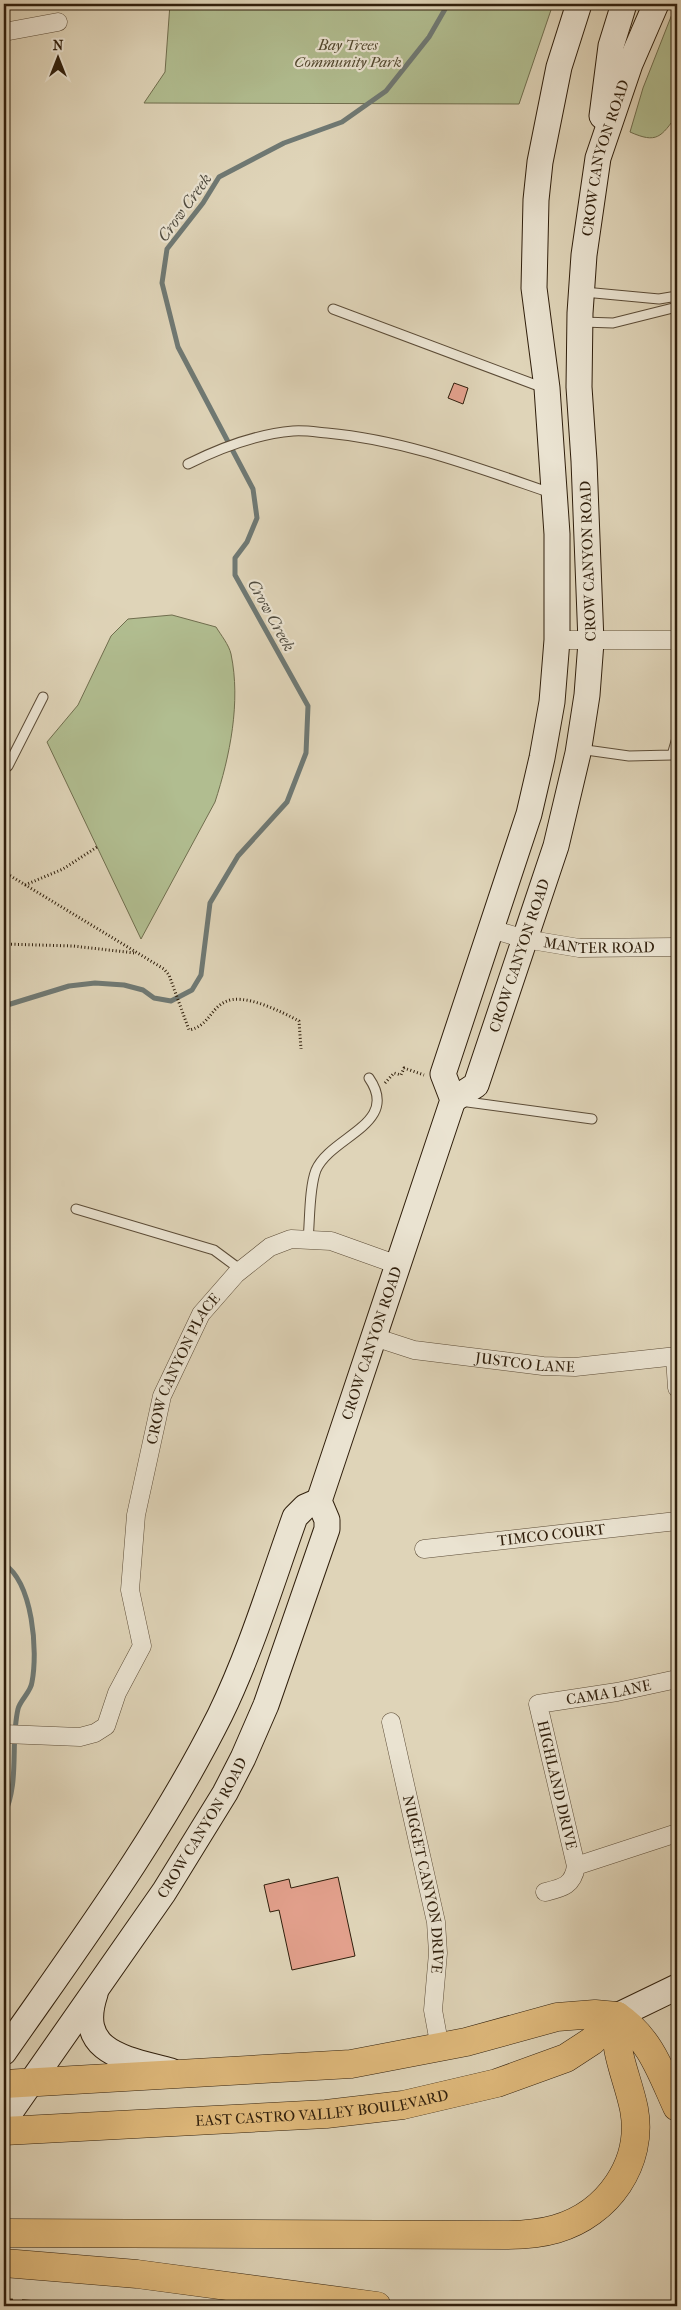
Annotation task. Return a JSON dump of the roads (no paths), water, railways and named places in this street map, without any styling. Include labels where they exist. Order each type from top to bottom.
[{"type":"main road","name":"CROW CANYON ROAD","points":[[4,2121],[186,1860],[216,1810],[251,1741],[290,1642],[328,1529],[328,1520],[319,1501],[398,1265],[450,1092],[443,1074],[524,833],[539,777],[552,702],[557,640],[557,534],[547,388],[534,288],[536,200],[540,162],[559,67],[579,4]]},
{"type":"main road","points":[[598,158],[604,91],[611,46],[624,4]]},
{"type":"main road","name":"CROW CANYON ROAD","points":[[450,1092],[476,1085],[561,827],[579,749],[587,696],[591,642],[584,461],[579,387],[584,255],[598,158],[630,64],[656,4]]},
{"type":"main road","points":[[4,2052],[139,1856],[175,1799],[216,1721],[244,1660],[295,1517],[306,1507],[319,1501]]},
{"type":"main road","name":"EAST CASTRO VALLEY BOULEVARD","points":[[4,2131],[326,2114],[402,2105],[497,2083],[566,2058],[592,2042],[617,2016],[677,1987]]},
{"type":"main road","points":[[96,1990],[90,2011],[90,2020],[98,2043],[105,2049],[124,2058],[183,2075]]},
{"type":"main road","name":"EAST CASTRO VALLEY BOULEVARD","points":[[4,2084],[31,2084],[351,2064],[440,2048],[557,2017],[595,2014],[617,2016]]},
{"type":"main road","points":[[7,2233],[518,2235],[547,2231],[564,2226],[587,2215],[608,2198],[623,2177],[633,2152],[636,2136],[635,2118],[618,2058],[615,2030],[617,2016],[628,2023],[646,2043],[677,2107]]},
{"type":"main road","points":[[4,2263],[137,2274],[378,2306]]},
{"type":"street","points":[[4,32],[58,22]]},
{"type":"street","points":[[557,640],[591,642],[677,640]]},
{"type":"street","name":"MANTER ROAD","points":[[491,930],[525,939],[579,948],[677,947]]},
{"type":"street","name":"CROW CANYON PLACE","points":[[4,1734],[80,1737],[95,1733],[106,1726],[118,1693],[142,1646],[130,1590],[136,1515],[162,1396],[201,1314],[241,1270],[270,1247],[291,1238],[331,1241],[398,1265]]},
{"type":"street","name":"JUSTCO LANE","points":[[374,1337],[414,1350],[543,1366],[575,1367],[676,1356]]},
{"type":"street","points":[[676,1356],[677,1388]]},
{"type":"street","name":"TIMCO COURT","points":[[424,1549],[677,1521]]},
{"type":"street","name":"CAMA LANE","points":[[538,1704],[617,1692],[677,1678]]},
{"type":"street","name":"HIGHLAND DRIVE","points":[[538,1704],[576,1866]]},
{"type":"street","name":"NUGGET CANYON DRIVE","points":[[391,1722],[436,1922],[438,1953],[433,2010],[440,2048]]},
{"type":"street","points":[[545,1892],[567,1886],[573,1878],[576,1866],[677,1833]]},
{"type":"lane","points":[[582,292],[659,299],[677,296]]},
{"type":"lane","points":[[580,322],[612,322],[677,307]]},
{"type":"lane","points":[[333,309],[547,388]]},
{"type":"lane","points":[[188,464],[209,454],[252,439],[294,431],[358,436],[430,453],[554,494]]},
{"type":"lane","points":[[4,769],[8,766],[43,697]]},
{"type":"lane","points":[[579,749],[629,756],[672,755],[677,738]]},
{"type":"lane","points":[[308,1240],[316,1170],[324,1159],[373,1117],[378,1104],[378,1090],[369,1078]]},
{"type":"lane","points":[[450,1092],[592,1119]]},
{"type":"lane","points":[[76,1209],[214,1250],[241,1270]]},
{"type":"waterway","name":"Crow Creek","points":[[4,1006],[69,986],[95,983],[124,985],[143,990],[154,998],[171,1001],[192,990],[201,975],[210,903],[238,856],[287,802],[306,753],[308,706],[235,575],[235,558],[247,542],[257,518],[253,489],[178,347],[162,283],[167,249],[203,203],[219,177],[284,143],[342,122],[386,91],[429,37],[448,4]]},
{"type":"waterway","name":"Crow Creek","points":[[4,1564],[14,1573],[27,1602],[31,1618],[34,1653],[31,1686],[18,1709],[12,1789],[4,1815]]},
{"type":"railway","points":[[4,2300],[87,2306]]},
{"type":"park label","name":"Bay Trees Community Park","points":[[348,54]]}]
